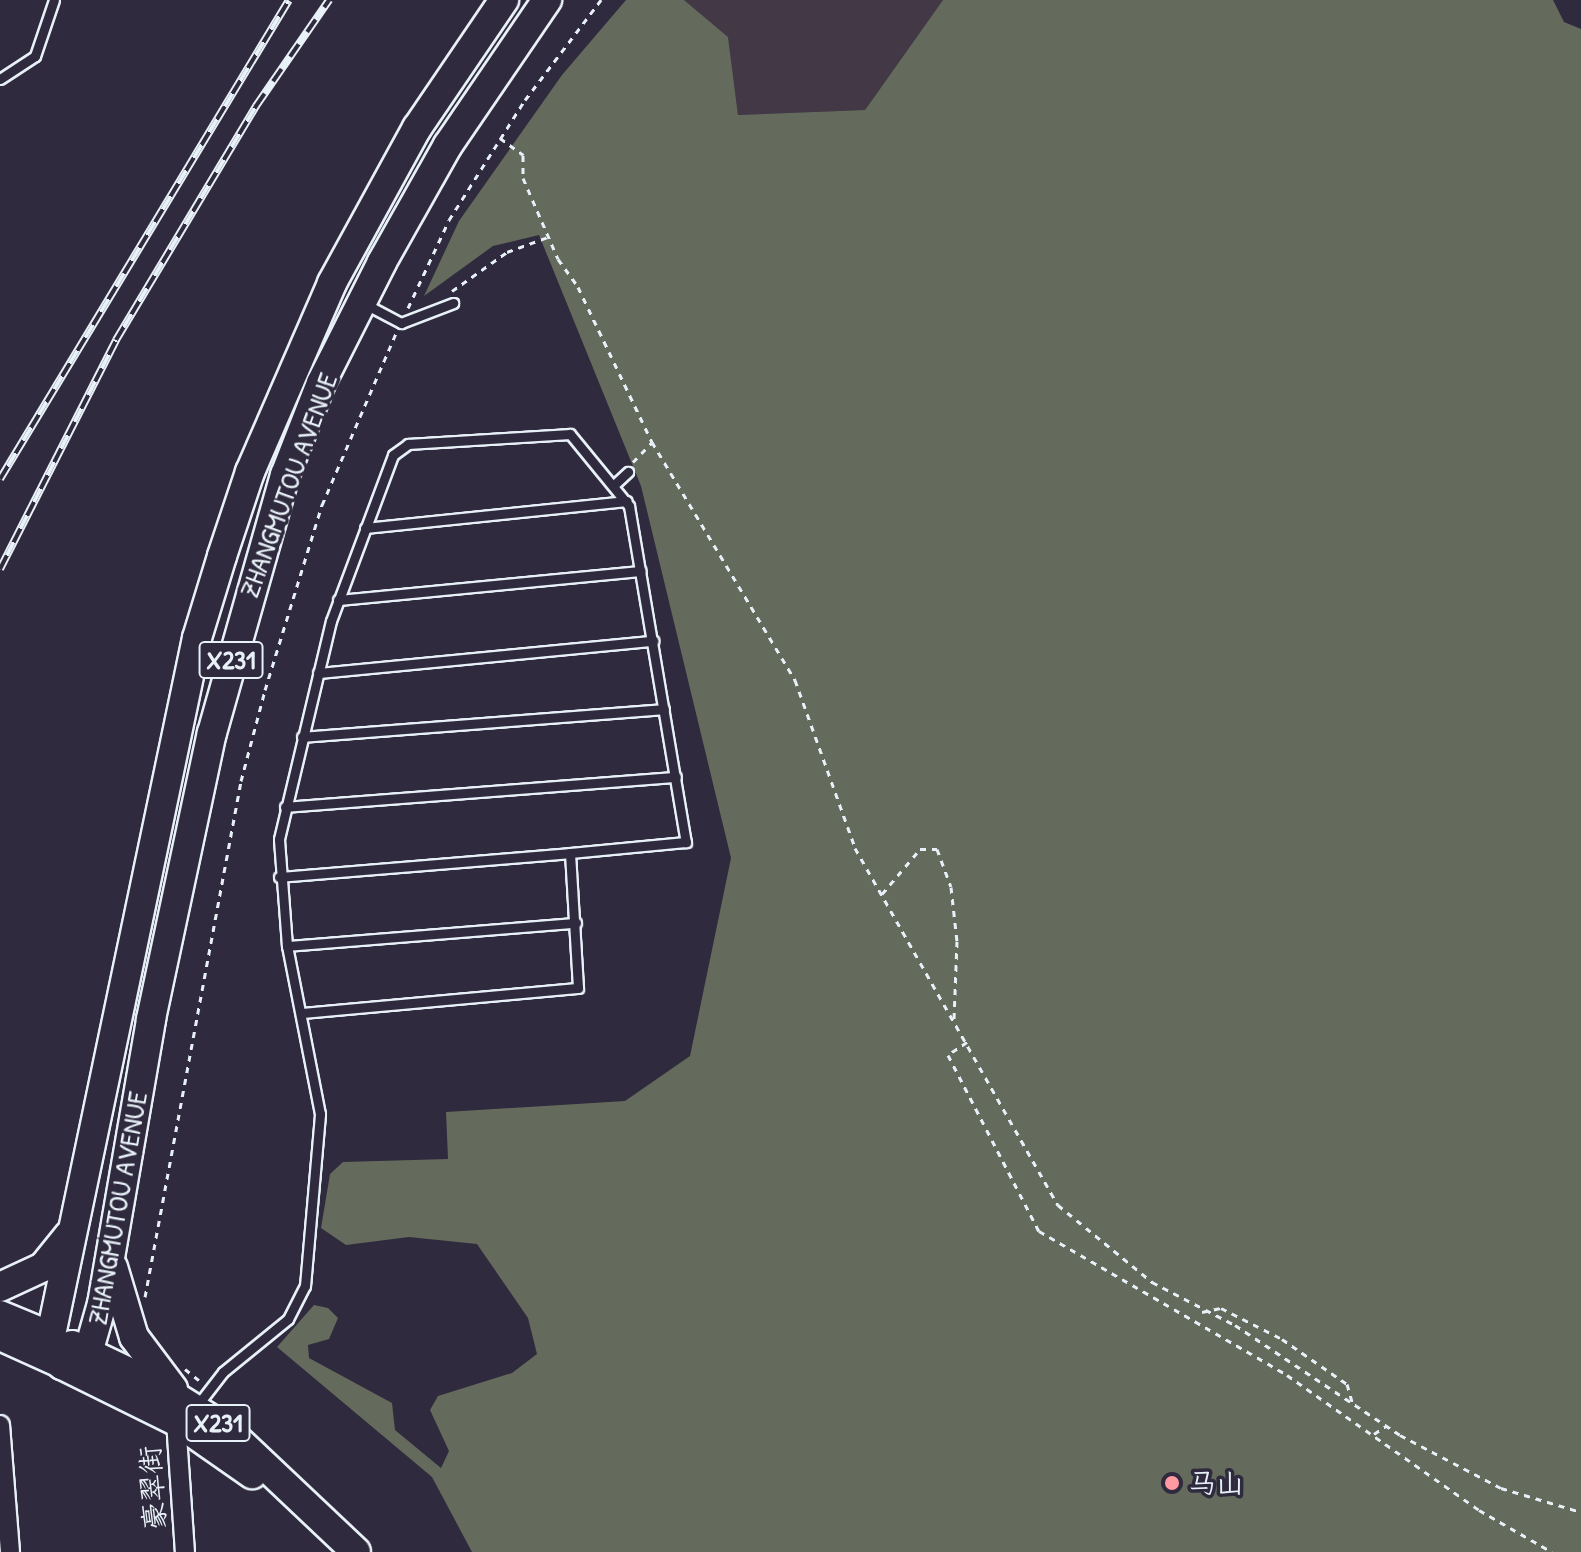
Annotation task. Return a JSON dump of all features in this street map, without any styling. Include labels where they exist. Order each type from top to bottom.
[{"type":"main road","name":"ZHANGMUTOU AVENUE","points":[[504,0],[370,210],[250,472],[197,638],[51,1335],[62,1365],[88,1353],[111,1247],[151,1019],[251,578],[321,383],[362,302],[448,145],[547,0]]},
{"type":"main road","points":[[0,1287],[43,1267],[75,1219]]},
{"type":"main road","points":[[111,1247],[134,1337],[185,1410]]},
{"type":"main road","points":[[0,1314],[51,1335]]},
{"type":"main road","name":"X231","points":[[51,1335],[88,1353],[244,1444],[356,1552]]},
{"type":"main road","points":[[0,1337],[62,1365]]},
{"type":"main road","name":"X231","points":[[62,1365],[185,1410],[335,1552]]},
{"type":"street","name":"豪翠街","points":[[185,1410],[185,1552]]},
{"type":"street","points":[[0,1425],[10,1552]]},
{"type":"lane","points":[[0,79],[35,56],[53,2],[40,0]]},
{"type":"lane","points":[[362,302],[401,323],[453,303]]},
{"type":"lane","points":[[185,1410],[223,1372],[288,1319],[302,1297],[320,1114],[287,946],[279,877],[285,807],[338,600],[393,455],[408,444],[561,432],[577,439],[627,501],[676,777],[685,845],[279,877]]},
{"type":"lane","points":[[615,484],[628,472]]},
{"type":"lane","points":[[365,528],[627,501]]},
{"type":"lane","points":[[338,600],[641,571]]},
{"type":"lane","points":[[318,673],[653,641]]},
{"type":"lane","points":[[302,737],[664,709]]},
{"type":"lane","points":[[285,807],[676,777]]},
{"type":"lane","points":[[301,1013],[578,988],[570,853]]},
{"type":"lane","points":[[287,946],[576,923]]},
{"type":"path","points":[[500,138],[523,155],[523,178],[548,237],[652,442],[795,680],[834,804],[1058,1205],[1114,1255],[1202,1312],[1235,1325],[1386,1426],[1501,1488],[1581,1512]]},
{"type":"path","points":[[440,308],[445,294],[502,255],[548,237]]},
{"type":"path","points":[[628,472],[652,442]]},
{"type":"path","points":[[882,893],[920,849],[937,849],[951,887],[957,941],[954,1020]]},
{"type":"path","points":[[967,1042],[948,1055],[1039,1231],[1287,1375],[1479,1510],[1552,1552]]},
{"type":"path","points":[[1202,1312],[1221,1308],[1282,1339],[1347,1384],[1352,1402]]},
{"type":"path","points":[[1374,1434],[1386,1426]]},
{"type":"shaded area","points":[[684,0],[943,0],[865,110],[738,115],[728,37]]},
{"type":"green space","points":[[626,0],[684,0],[728,37],[738,115],[865,110],[943,0],[1553,0],[1564,22],[1581,29],[1581,1552],[472,1552],[432,1477],[277,1347],[314,1305],[328,1308],[338,1318],[329,1339],[308,1345],[309,1358],[392,1403],[395,1430],[441,1468],[449,1451],[430,1410],[438,1396],[512,1373],[537,1354],[528,1318],[477,1244],[409,1237],[346,1245],[321,1228],[330,1174],[343,1162],[448,1159],[446,1112],[625,1101],[690,1056],[731,858],[641,486],[539,235],[493,246],[424,296],[459,221],[562,75]]},
{"type":"railway","points":[[0,479],[289,0]]},
{"type":"railway","points":[[0,569],[116,340],[256,106],[329,0]]},
{"type":"place","name":"马山","points":[[1172,1483]]}]
